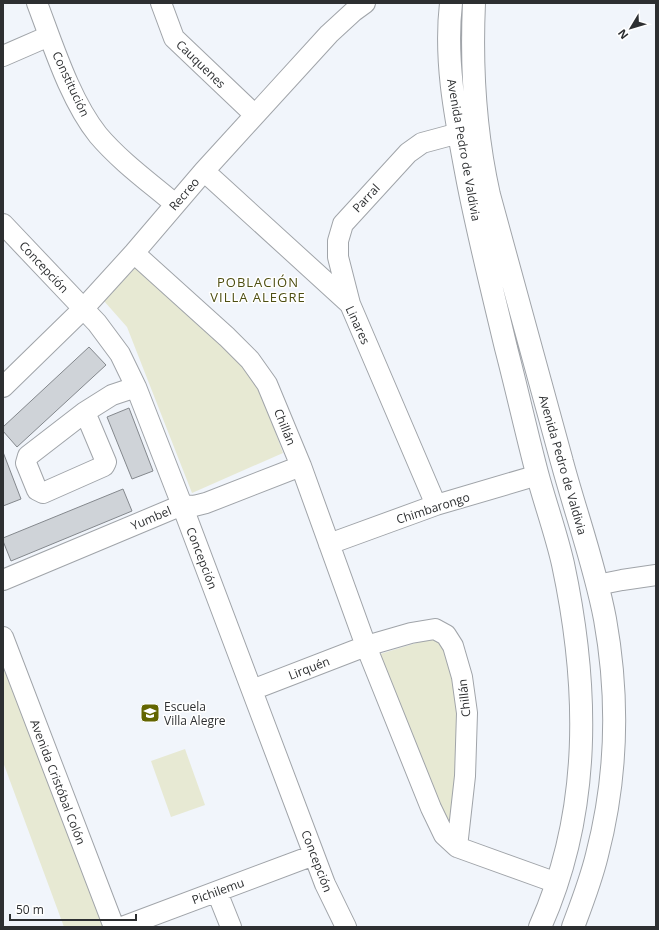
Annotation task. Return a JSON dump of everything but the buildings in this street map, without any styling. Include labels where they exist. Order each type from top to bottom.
[{"type":"main road","name":"Avenida Pedro de Valdivia","points":[[451,3],[449,40],[450,70],[459,133],[478,232],[538,475],[562,562],[571,607],[577,650],[582,737],[573,822],[557,883],[540,927]]},
{"type":"main road","name":"Avenida Pedro de Valdivia","points":[[474,3],[474,84],[478,137],[489,195],[597,585],[605,618],[610,652],[613,685],[613,752],[605,819],[597,856],[573,927]]},
{"type":"main road","points":[[577,650],[580,614],[586,597],[591,589],[597,585]]},
{"type":"street","name":"Constitución","points":[[37,3],[49,36],[77,102],[98,134],[109,147],[175,204]]},
{"type":"street","name":"Cauquenes","points":[[161,3],[174,38],[255,115]]},
{"type":"street","name":"Recreo","points":[[3,387],[83,309],[134,253],[204,171],[355,6]]},
{"type":"street","points":[[3,56],[49,36]]},
{"type":"street","name":"Parral","points":[[350,304],[338,257],[338,241],[343,224],[408,153],[422,143],[459,133]]},
{"type":"street","name":"Linares","points":[[204,171],[350,304],[436,505]]},
{"type":"street","name":"Concepción","points":[[3,224],[110,338],[120,354],[136,387],[182,505],[325,884],[346,927]]},
{"type":"street","name":"Chillán","points":[[134,253],[227,337],[250,360],[267,384],[301,466],[366,646],[431,808],[444,835],[457,847],[557,883]]},
{"type":"street","points":[[85,412],[112,395],[136,387]]},
{"type":"street","name":"Yumbel","points":[[3,580],[182,505],[194,506],[206,503],[301,466]]},
{"type":"street","name":"Chimbarongo","points":[[329,544],[436,505],[538,475]]},
{"type":"street","points":[[597,585],[656,575]]},
{"type":"street","name":"Chillán","points":[[366,646],[411,633],[435,629],[446,635],[453,646],[462,678],[467,713],[465,776],[457,847]]},
{"type":"street","name":"Avenida Cristóbal Colón","points":[[3,637],[114,927]]},
{"type":"street","name":"Lirquén","points":[[252,690],[366,646]]},
{"type":"street","name":"Pichilemu","points":[[122,927],[314,855]]},
{"type":"street","points":[[217,892],[231,927]]},
{"type":"green space","points":[[141,262],[252,368],[283,453],[192,493],[127,327],[104,301]]},
{"type":"green space","points":[[436,637],[446,643],[459,701],[457,825],[447,828],[380,654]]},
{"type":"green space","points":[[3,654],[106,927],[64,927],[3,762]]},
{"type":"green space","points":[[185,749],[205,805],[171,817],[151,761]]},
{"type":"place","name":"Escuela Villa Alegre","points":[[150,713]]},
{"type":"district","name":"POBLACIÓN VILLA ALEGRE","points":[[258,290]]}]
